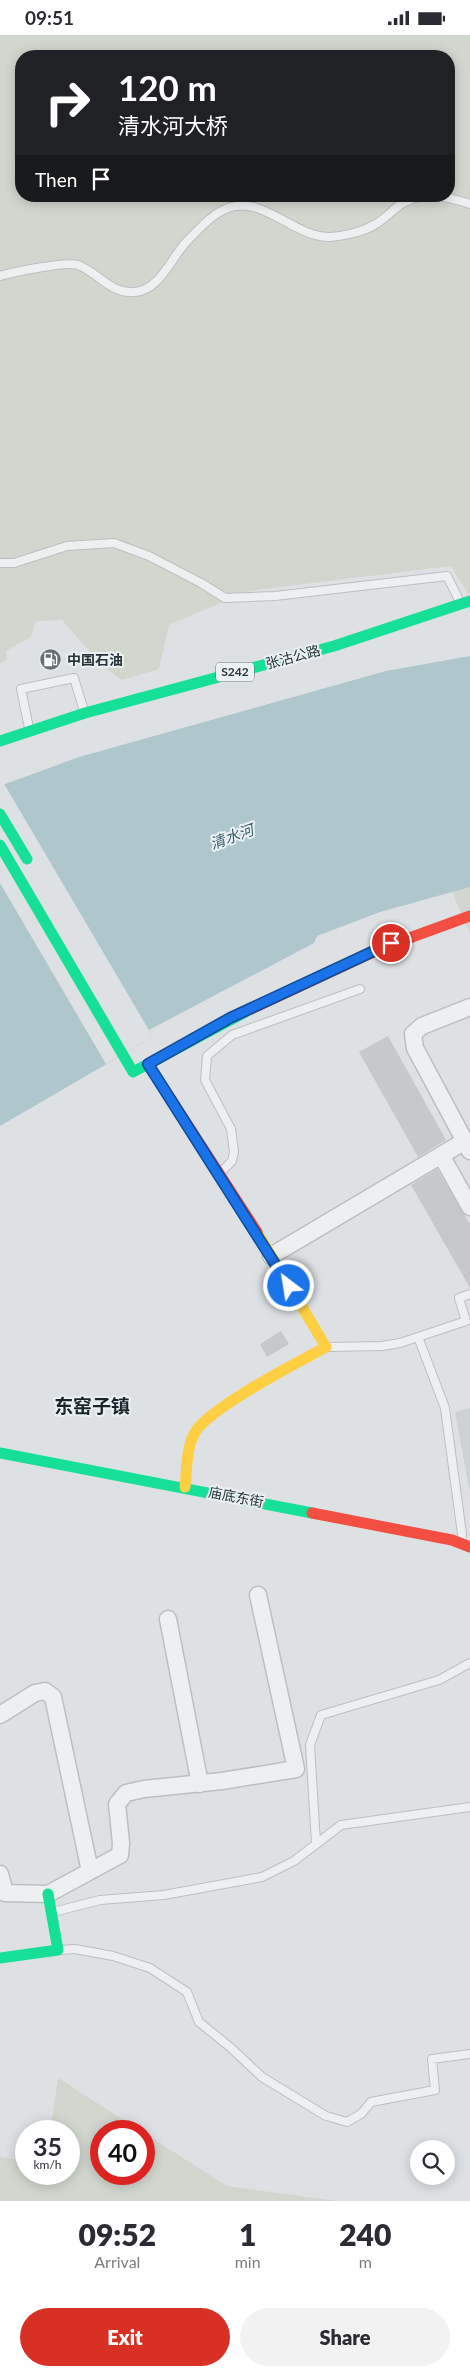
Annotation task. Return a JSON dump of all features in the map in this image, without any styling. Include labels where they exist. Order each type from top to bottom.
[{"type":"main road","name":"张沽公路","points":[[0,741],[85,713],[334,646],[466,602]]},
{"type":"main road","points":[[0,814],[30,865]]},
{"type":"main road","points":[[0,845],[136,1076],[148,1064],[230,1018],[323,973],[408,936],[470,916]]},
{"type":"main road","points":[[140,1051],[271,1256],[326,1347],[218,1411],[197,1426],[190,1446],[185,1487]]},
{"type":"main road","points":[[150,1088],[167,1095]]},
{"type":"main road","name":"庙底东街","points":[[0,1453],[185,1487],[466,1545]]},
{"type":"main road","points":[[0,1958],[58,1950],[48,1894]]},
{"type":"street","points":[[271,1256],[441,1155],[467,1146],[415,1049],[413,1034],[422,1026],[470,1007]]},
{"type":"street","points":[[441,1155],[470,1207]]},
{"type":"street","points":[[0,1874],[4,1893],[48,1894],[120,1855],[121,1843],[117,1804],[126,1793],[296,1769],[258,1595]]},
{"type":"street","points":[[168,1619],[200,1784]]},
{"type":"street","points":[[0,1715],[35,1693],[45,1691],[53,1697],[90,1871]]},
{"type":"lane","points":[[455,200],[470,204]]},
{"type":"lane","points":[[0,276],[53,266],[77,265],[117,291],[135,292],[150,287],[187,241],[218,213],[230,207],[255,207],[297,230],[329,237],[352,233],[375,225],[404,202]]},
{"type":"lane","points":[[0,563],[14,563],[67,546],[114,543],[149,556],[201,583],[225,599],[275,596],[447,576],[466,602]]},
{"type":"lane","points":[[29,731],[21,689],[74,678],[85,713]]},
{"type":"lane","points":[[219,1175],[232,1161],[234,1152],[231,1129],[205,1080],[207,1056],[232,1035],[360,989]]},
{"type":"lane","points":[[326,1347],[382,1346],[418,1337],[466,1321],[459,1298],[470,1294]]},
{"type":"lane","points":[[418,1337],[445,1408],[462,1534],[466,1545]]},
{"type":"lane","points":[[316,1843],[310,1745],[321,1715],[440,1681],[470,1663]]},
{"type":"lane","points":[[52,1912],[100,1899],[164,1895],[262,1877],[294,1861],[341,1825],[470,1807]]},
{"type":"lane","points":[[58,1950],[75,1949],[113,1956],[150,1968],[187,1992],[199,2022],[230,2047],[262,2077],[326,2116],[347,2122],[361,2114],[371,2102],[435,2091],[432,2059],[470,2054]]},
{"type":"shaded area","points":[[0,35],[470,35],[470,594],[468,594],[451,566],[248,591],[169,625],[159,669],[122,680],[102,665],[62,620],[36,621],[31,637],[6,651],[7,659],[0,664]]},
{"type":"shaded area","points":[[470,887],[470,934],[452,892]]},
{"type":"shaded area","points":[[470,1408],[470,1493],[455,1412]]},
{"type":"shaded area","points":[[58,2078],[124,2120],[90,2120],[90,2185],[155,2185],[155,2140],[227,2186],[337,2201],[0,2201],[0,2157],[15,2159],[15,2185],[80,2185],[80,2120],[52,2120]]},
{"type":"water","name":"清水河","points":[[470,656],[470,887],[380,912],[317,936],[314,943],[149,1030],[153,1037],[0,1126],[0,786],[79,757],[386,671]]},
{"type":"pier","points":[[3,782],[153,1037],[106,1064],[0,883],[0,783]]},
{"type":"building","points":[[388,1036],[446,1140],[418,1157],[359,1052]]},
{"type":"building","points":[[437,1169],[470,1224],[470,1288],[411,1185]]},
{"type":"building","points":[[281,1331],[289,1344],[267,1357],[260,1344]]},
{"type":"traffic: fast","points":[[0,741],[85,713],[334,646],[470,601]]},
{"type":"traffic: fast","points":[[0,814],[27,859]]},
{"type":"traffic: fast","points":[[0,845],[133,1072],[251,1009]]},
{"type":"traffic: fast","points":[[0,1453],[312,1513]]},
{"type":"traffic: fast","points":[[0,1958],[58,1950],[48,1894]]},
{"type":"traffic: slow","points":[[185,1487],[190,1447],[194,1434],[202,1424],[234,1399],[326,1347],[257,1232]]},
{"type":"traffic: jam","points":[[251,1009],[382,948],[470,916]]},
{"type":"traffic: jam","points":[[148,1064],[257,1232]]},
{"type":"traffic: jam","points":[[312,1513],[452,1540],[470,1547]]},
{"type":"place","name":"中国石油","points":[[51,660]]},
{"type":"district","name":"东窑子镇","points":[[92,1406]]},
{"type":"route","points":[[289,1286],[256,1231],[148,1064],[230,1018],[323,973],[391,943]]}]
